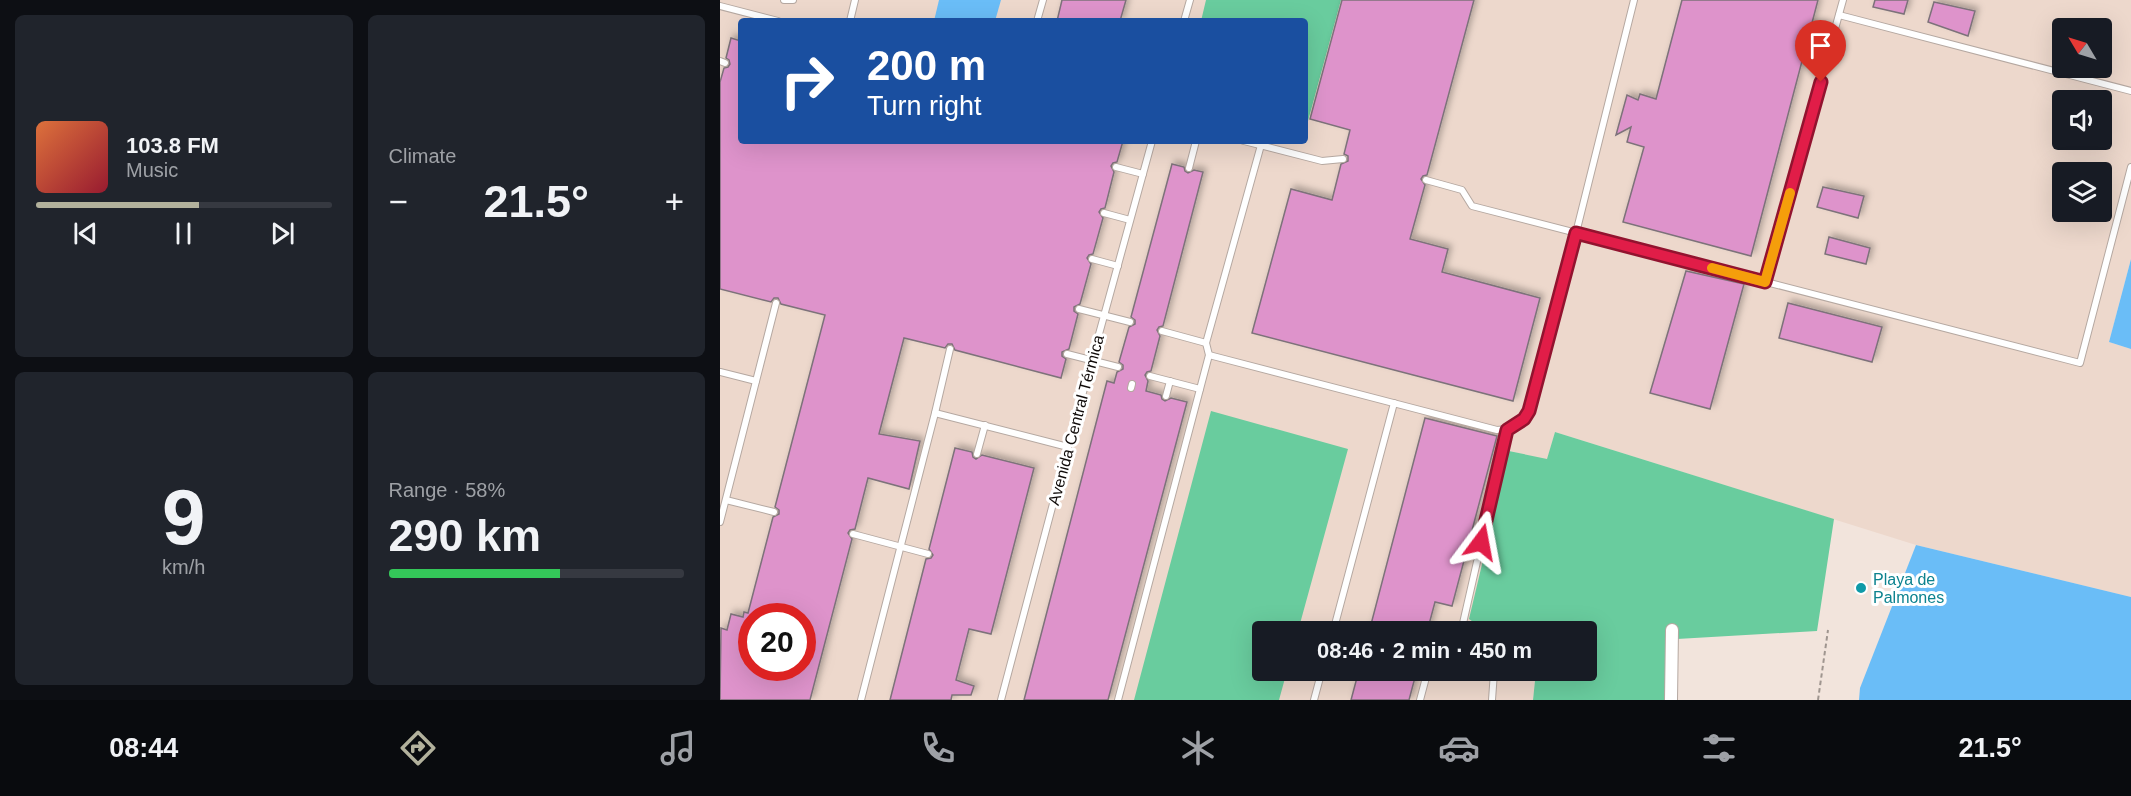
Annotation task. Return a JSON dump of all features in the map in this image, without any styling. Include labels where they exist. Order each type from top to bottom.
[{"type":"street","points":[[1671,700],[1672,630]]},
{"type":"lane","points":[[784,0],[793,0]]},
{"type":"lane","points":[[851,18],[855,0]]},
{"type":"lane","points":[[1038,18],[1043,0]]},
{"type":"lane","points":[[1185,18],[1190,0]]},
{"type":"lane","points":[[1209,355],[1497,430],[1507,430],[1524,419],[1529,411],[1576,233],[1634,0]]},
{"type":"lane","points":[[1765,282],[1843,0]]},
{"type":"lane","points":[[720,6],[766,18]]},
{"type":"lane","points":[[1839,15],[2131,91]]},
{"type":"lane","name":"Avenida Central Térmica","points":[[1001,700],[1151,144]]},
{"type":"lane","points":[[1189,168],[1195,144]]},
{"type":"lane","points":[[1257,144],[1322,161],[1343,159]]},
{"type":"lane","points":[[1118,700],[1209,355],[1206,343],[1261,145]]},
{"type":"lane","points":[[1116,167],[1143,174]]},
{"type":"lane","points":[[1426,180],[1462,189],[1472,206],[2080,363],[2131,167]]},
{"type":"lane","points":[[1104,213],[1130,220]]},
{"type":"lane","points":[[1092,259],[1118,266]]},
{"type":"lane","points":[[720,522],[776,303]]},
{"type":"lane","points":[[1079,309],[1130,322]]},
{"type":"lane","points":[[1162,331],[1206,343]]},
{"type":"lane","points":[[861,700],[951,349]]},
{"type":"lane","points":[[1067,354],[1118,368]]},
{"type":"lane","points":[[720,372],[756,381]]},
{"type":"lane","points":[[1150,376],[1200,389]]},
{"type":"lane","points":[[1166,396],[1170,381]]},
{"type":"lane","points":[[1336,621],[1394,403]]},
{"type":"lane","points":[[935,413],[1068,447]]},
{"type":"lane","points":[[977,454],[985,426]]},
{"type":"lane","points":[[1464,621],[1507,430]]},
{"type":"lane","points":[[726,500],[774,512]]},
{"type":"lane","points":[[853,534],[928,554]]},
{"type":"lane","points":[[1314,700],[1319,681]]},
{"type":"lane","points":[[1420,700],[1425,681]]},
{"type":"lane","points":[[1492,700],[1493,681]]},
{"type":"path","points":[[1818,700],[1828,630]]},
{"type":"shaded area","points":[[720,0],[2131,0],[2131,259],[2109,342],[2131,349],[2131,597],[1916,545],[1555,432],[1547,460],[1510,451],[1470,619],[1473,621],[1252,621],[1252,681],[1535,681],[1533,700],[720,700]]},
{"type":"green space","points":[[1206,0],[1341,0],[1308,121],[1308,18],[1202,18]]},
{"type":"green space","points":[[1211,411],[1348,449],[1301,621],[1252,621],[1252,681],[1284,681],[1279,700],[1134,700]]},
{"type":"green space","points":[[1555,432],[1834,519],[1817,631],[1677,639],[1675,700],[1533,700],[1535,681],[1597,681],[1597,621],[1472,621],[1469,619],[1509,451],[1547,459]]},
{"type":"water","points":[[939,0],[1001,0],[996,18],[935,18]]},
{"type":"water","points":[[2131,259],[2131,349],[2109,342]]},
{"type":"water","points":[[1916,545],[2131,597],[2131,700],[1859,700],[1860,688]]},
{"type":"building","points":[[1062,0],[1126,0],[1121,18],[1058,18]]},
{"type":"building","points":[[1342,0],[1474,0],[1427,175],[1421,179],[1425,185],[1410,239],[1448,249],[1442,272],[1540,298],[1513,401],[1252,333],[1291,189],[1332,200],[1341,164],[1348,161],[1348,156],[1344,154],[1350,130],[1310,119]]},
{"type":"building","points":[[1682,0],[1818,0],[1751,256],[1623,222],[1644,147],[1627,142],[1631,127],[1616,135],[1627,95],[1638,100],[1640,94],[1656,99]]},
{"type":"building","points":[[1875,0],[1908,0],[1904,14],[1873,7]]},
{"type":"building","points":[[1934,2],[1975,11],[1968,36],[1928,22]]},
{"type":"building","points":[[731,38],[738,40],[738,144],[1122,144],[1117,162],[1111,166],[1114,172],[1105,208],[1099,212],[1103,218],[1093,254],[1087,258],[1091,264],[1080,304],[1074,307],[1074,311],[1078,314],[1069,349],[1062,352],[1062,356],[1066,359],[1061,378],[955,350],[952,344],[948,344],[945,348],[904,338],[879,434],[920,441],[909,489],[868,478],[855,529],[848,533],[852,539],[816,677],[816,603],[751,603],[773,517],[779,514],[779,510],[775,507],[825,315],[781,304],[778,298],[774,298],[771,302],[720,289],[720,82],[724,68],[730,64],[726,58]]},
{"type":"building","points":[[1172,164],[1184,167],[1188,173],[1194,170],[1203,172],[1163,326],[1157,330],[1160,336],[1151,371],[1145,375],[1148,381],[1146,391],[1161,395],[1165,401],[1171,398],[1187,402],[1108,700],[1024,700],[1107,381],[1114,383],[1117,372],[1123,369],[1123,365],[1119,362],[1129,327],[1135,324],[1135,320],[1131,317]]},
{"type":"building","points":[[1823,187],[1864,196],[1858,218],[1817,207]]},
{"type":"building","points":[[1829,237],[1870,248],[1866,264],[1825,254]]},
{"type":"building","points":[[1686,271],[1744,284],[1710,409],[1650,393]]},
{"type":"building","points":[[1788,303],[1882,327],[1872,362],[1779,338]]},
{"type":"building","points":[[1425,418],[1497,436],[1452,606],[1435,602],[1430,621],[1372,621]]},
{"type":"building","points":[[955,448],[972,452],[976,459],[982,455],[1034,468],[991,634],[969,629],[956,680],[974,686],[971,695],[952,695],[951,700],[890,700],[926,559],[933,555],[929,549]]},
{"type":"building","points":[[731,614],[738,616],[738,681],[815,681],[810,700],[720,700],[721,628],[727,630]]},
{"type":"building","points":[[1356,681],[1414,681],[1409,700],[1351,700]]},
{"type":"slow traffic","points":[[1712,268],[1765,282],[1790,193]]},
{"type":"place","name":"Playa de Palmones","points":[[1861,588]]},
{"type":"route","points":[[1481,542],[1507,430],[1516,426],[1529,411],[1576,233],[1765,282],[1821,82]]}]
